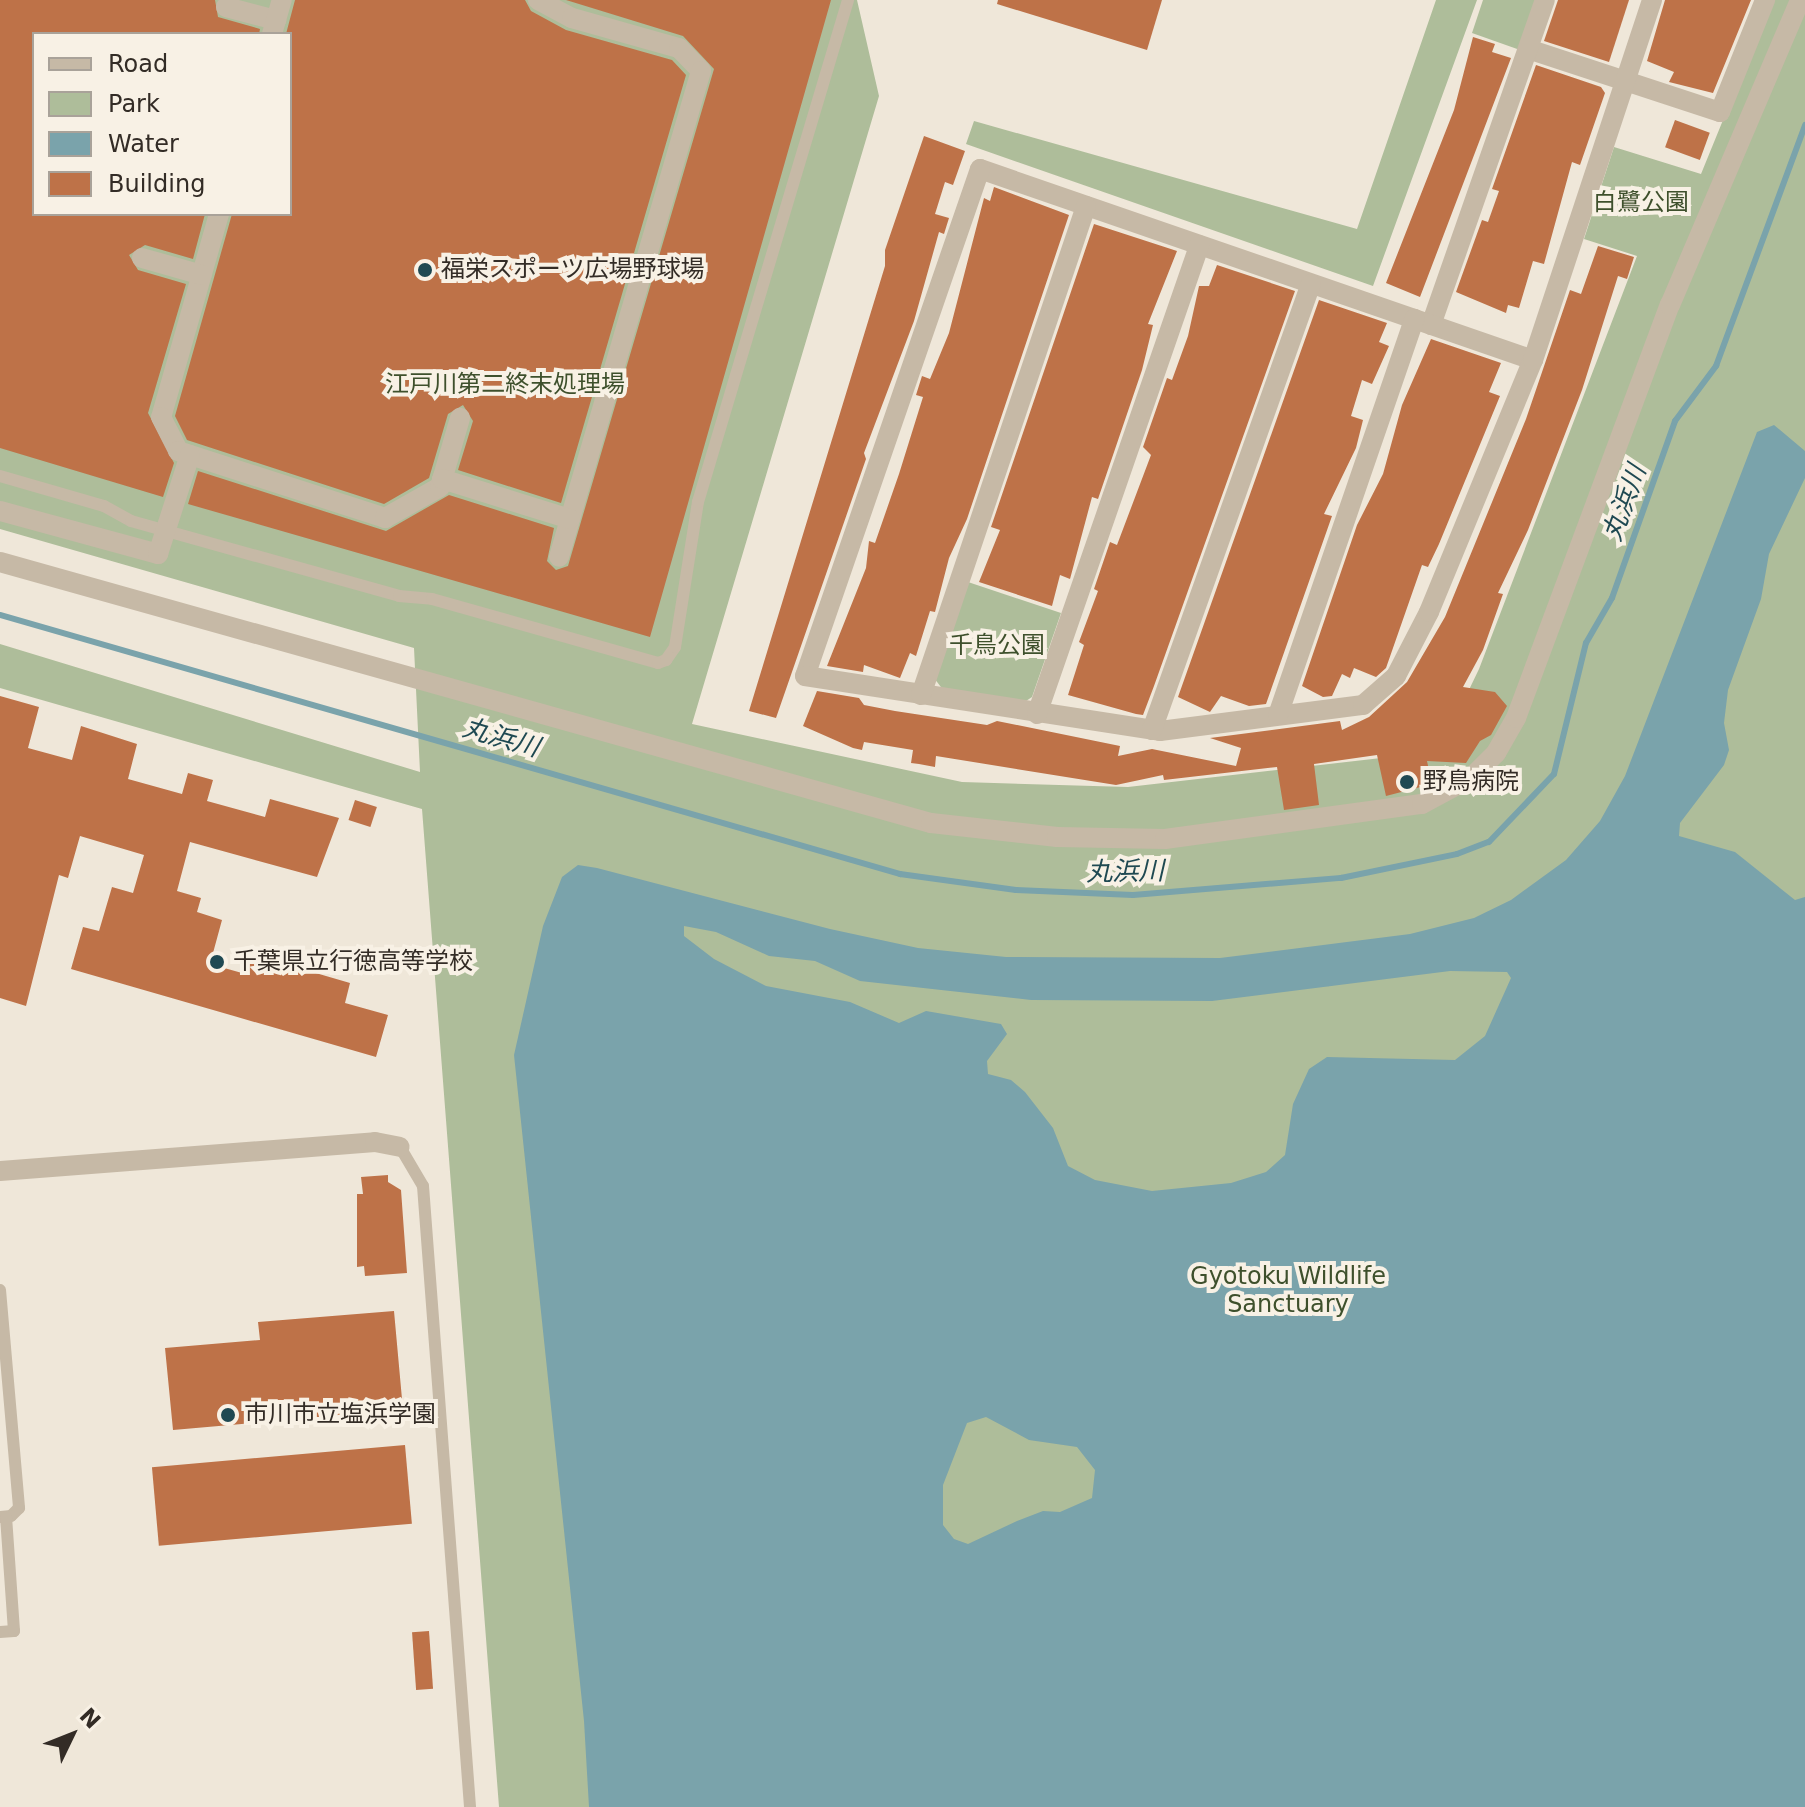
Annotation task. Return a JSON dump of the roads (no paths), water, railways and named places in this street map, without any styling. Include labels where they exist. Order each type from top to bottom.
[{"type":"street","points":[[538,0],[572,18],[679,48],[701,71],[559,557]]},
{"type":"street","points":[[1278,715],[1545,0]]},
{"type":"street","points":[[1533,360],[980,169],[805,676],[1152,730],[1363,705],[1396,676],[1429,612],[1533,360],[1652,0]]},
{"type":"street","points":[[1528,49],[1720,112],[1765,0]]},
{"type":"street","points":[[0,562],[931,823],[1057,837],[1165,839],[1422,804],[1472,777],[1496,753],[1516,718],[1670,305],[1800,0]]},
{"type":"street","points":[[226,7],[276,18]]},
{"type":"street","points":[[921,695],[1086,206]]},
{"type":"street","points":[[218,216],[161,417],[170,442],[190,455],[373,517],[396,513],[440,487],[460,418]]},
{"type":"street","points":[[1037,714],[1199,245]]},
{"type":"street","points":[[142,258],[202,275]]},
{"type":"street","points":[[1152,730],[1311,284]]},
{"type":"street","points":[[0,511],[158,554],[190,455]]},
{"type":"street","points":[[442,479],[570,519]]},
{"type":"street","points":[[0,1171],[375,1142],[400,1147]]},
{"type":"lane","points":[[0,476],[104,506],[131,521],[166,531],[658,663],[666,660],[675,647],[698,502],[848,0]]},
{"type":"lane","points":[[400,1147],[423,1186],[470,1807]]},
{"type":"lane","points":[[0,1290],[19,1508],[3,1517],[14,1631],[0,1632]]},
{"type":"water","name":"Gyotoku Wildlife Sanctuary","points":[[1774,425],[1805,451],[1805,478],[1769,554],[1761,599],[1728,690],[1724,723],[1729,750],[1724,765],[1680,823],[1679,836],[1735,852],[1795,900],[1805,897],[1805,1807],[589,1807],[584,1721],[514,1055],[543,926],[562,877],[578,865],[597,868],[830,929],[918,948],[1006,957],[1220,958],[1410,934],[1474,918],[1511,900],[1566,860],[1600,821],[1625,776],[1757,432]],"holes":[[[684,926],[716,932],[769,956],[815,961],[860,981],[1031,1000],[1212,1001],[1450,971],[1507,972],[1511,978],[1485,1036],[1455,1060],[1327,1057],[1309,1069],[1293,1104],[1285,1155],[1266,1172],[1231,1183],[1152,1191],[1095,1180],[1068,1166],[1053,1128],[1025,1092],[1011,1080],[988,1074],[987,1061],[1007,1034],[1001,1024],[926,1011],[899,1023],[850,1002],[766,986],[714,959],[684,936]],[[986,1417],[1029,1440],[1077,1447],[1095,1470],[1092,1498],[1060,1512],[1043,1511],[968,1544],[954,1539],[943,1525],[943,1485],[967,1423]]]},
{"type":"waterway","name":"丸浜川","points":[[0,615],[900,874],[1016,890],[1133,895],[1341,878],[1457,854],[1489,842],[1554,774],[1586,643],[1612,598],[1675,421],[1716,366],[1805,125]]},
{"type":"place","name":"福栄スポーツ広場野球場","points":[[425,270]]},
{"type":"place","name":"野鳥病院","points":[[1407,782]]},
{"type":"place","name":"千葉県立行徳高等学校","points":[[217,962]]},
{"type":"place","name":"市川市立塩浜学園","points":[[228,1415]]},
{"type":"park label","name":"白鷺公園","points":[[1641,203]]},
{"type":"park label","name":"江戸川第二終末処理場","points":[[505,385]]},
{"type":"park label","name":"千鳥公園","points":[[997,646]]}]
